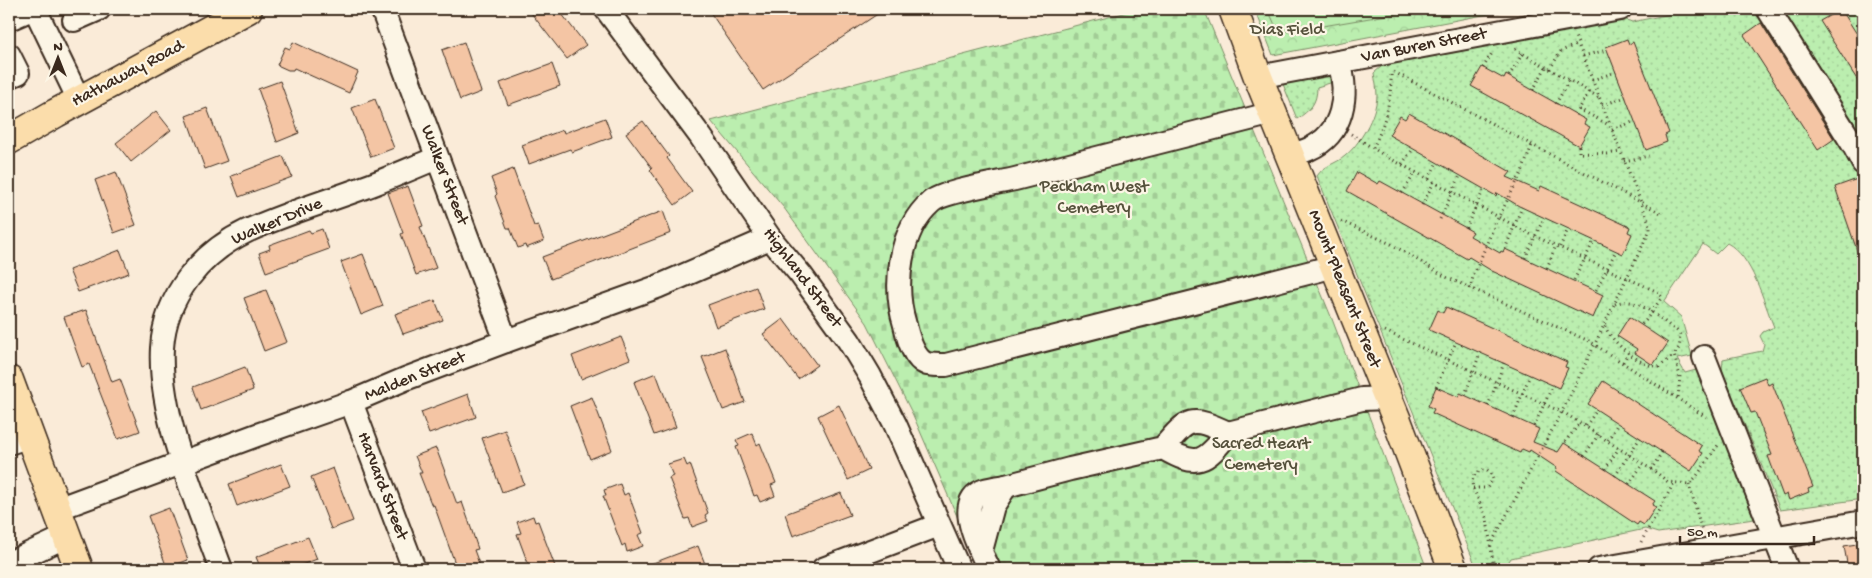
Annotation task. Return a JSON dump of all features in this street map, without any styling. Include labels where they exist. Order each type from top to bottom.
[{"type":"main road","name":"Hathaway Road","points":[[9,140],[248,9]]},
{"type":"main road","name":"Mount Pleasant Street","points":[[1233,9],[1258,77],[1388,398],[1454,569]]},
{"type":"main road","points":[[9,380],[19,440],[57,509],[79,569]]},
{"type":"street","points":[[9,19],[34,9],[79,100]]},
{"type":"street","points":[[74,20],[99,9]]},
{"type":"street","name":"Walker Street","points":[[382,9],[506,341]]},
{"type":"street","name":"Highland Street","points":[[606,9],[701,137],[770,238],[825,308],[870,376],[896,424],[959,569]]},
{"type":"street","name":"Van Buren Street","points":[[1258,77],[1620,9]]},
{"type":"street","points":[[1768,9],[1863,163]]},
{"type":"street","points":[[9,55],[18,73],[9,77]]},
{"type":"street","points":[[1290,155],[1310,149],[1319,143],[1336,124],[1343,110],[1344,100],[1344,87],[1339,62]]},
{"type":"street","points":[[1273,113],[948,194],[933,200],[925,208],[912,228],[902,255],[898,278],[899,299],[909,342],[925,363],[946,365],[1335,266]]},
{"type":"street","name":"Walker Drive","points":[[221,569],[183,462],[168,409],[162,348],[169,313],[177,295],[187,279],[213,253],[246,232],[285,215],[362,189],[438,158]]},
{"type":"street","name":"Malden Street","points":[[57,509],[351,402],[405,379],[506,341],[657,287],[770,238]]},
{"type":"street","points":[[1704,357],[1787,569]]},
{"type":"street","points":[[1163,448],[1182,458],[1200,460],[1209,455],[1228,433],[1362,399],[1388,398]]},
{"type":"street","name":"Harvard Street","points":[[351,402],[414,569]]},
{"type":"street","points":[[985,560],[993,506],[1006,486],[1163,448],[1184,425],[1191,422],[1204,423],[1228,433]]},
{"type":"street","points":[[1599,569],[1863,522]]},
{"type":"street","points":[[823,569],[939,525]]},
{"type":"street","points":[[9,563],[67,536]]},
{"type":"path","points":[[1490,546],[1562,412],[1650,230],[1569,18]]},
{"type":"path","points":[[1488,34],[1599,97]]},
{"type":"path","points":[[1550,69],[1561,51],[1578,44]]},
{"type":"path","points":[[1583,56],[1607,50]]},
{"type":"path","points":[[1508,76],[1523,53]]},
{"type":"path","points":[[1532,90],[1546,67]]},
{"type":"path","points":[[1373,148],[1388,108],[1391,70],[1661,213]]},
{"type":"path","points":[[1592,80],[1616,72]]},
{"type":"path","points":[[1556,104],[1570,80]]},
{"type":"path","points":[[1576,115],[1589,91]]},
{"type":"path","points":[[1602,105],[1626,97]]},
{"type":"path","points":[[1579,109],[1610,126]]},
{"type":"path","points":[[1612,130],[1635,121]]},
{"type":"path","points":[[1336,124],[1373,148],[1498,218],[1658,292],[1662,297],[1641,325]]},
{"type":"path","points":[[1470,289],[1473,277],[1498,218],[1522,172],[1532,144]]},
{"type":"path","points":[[1579,146],[1579,154],[1620,152]]},
{"type":"path","points":[[1402,164],[1413,149]]},
{"type":"path","points":[[1624,161],[1649,156]]},
{"type":"path","points":[[1429,180],[1437,162]]},
{"type":"path","points":[[1402,194],[1416,172]]},
{"type":"path","points":[[1440,219],[1460,176]]},
{"type":"path","points":[[1422,205],[1434,182]]},
{"type":"path","points":[[1466,228],[1485,190]]},
{"type":"path","points":[[1311,206],[1391,244],[1470,289],[1595,345],[1712,421]]},
{"type":"path","points":[[1505,249],[1522,208]]},
{"type":"path","points":[[1525,258],[1544,218]]},
{"type":"path","points":[[1560,247],[1568,229]]},
{"type":"path","points":[[1574,280],[1594,241]]},
{"type":"path","points":[[1547,268],[1556,245]]},
{"type":"path","points":[[1596,290],[1616,251]]},
{"type":"path","points":[[1605,325],[1607,331],[1628,352],[1648,366],[1659,367],[1674,355],[1679,348],[1681,336],[1677,331],[1651,313],[1632,302],[1615,304]]},
{"type":"path","points":[[1358,324],[1368,325],[1403,338],[1448,361],[1562,412],[1608,440],[1668,482],[1688,484]]},
{"type":"path","points":[[1436,387],[1456,342]]},
{"type":"path","points":[[1465,395],[1480,352]]},
{"type":"path","points":[[1623,362],[1628,352]]},
{"type":"path","points":[[1674,355],[1680,376],[1678,399]]},
{"type":"path","points":[[1488,406],[1504,363]]},
{"type":"path","points":[[1513,417],[1530,375]]},
{"type":"path","points":[[1534,426],[1553,385]]},
{"type":"path","points":[[1586,426],[1596,410]]},
{"type":"path","points":[[1565,442],[1581,423]]},
{"type":"path","points":[[1608,440],[1618,423]]},
{"type":"path","points":[[1584,456],[1598,434]]},
{"type":"path","points":[[1615,476],[1630,456],[1640,438]]},
{"type":"path","points":[[1688,484],[1706,464],[1720,442]]},
{"type":"path","points":[[1605,469],[1619,448]]},
{"type":"path","points":[[1651,470],[1662,452]]},
{"type":"path","points":[[1629,484],[1643,464]]},
{"type":"path","points":[[1473,488],[1487,488],[1493,479],[1491,473],[1486,469],[1480,470],[1472,479],[1473,488],[1487,519],[1494,569]]},
{"type":"path","points":[[1629,564],[1674,483]]},
{"type":"path","points":[[1688,484],[1707,550]]},
{"type":"green space","name":"Peckham West Cemetery","points":[[1139,9],[1204,9],[1332,319],[1427,569],[980,569],[913,415],[867,323],[784,208],[711,121]]},
{"type":"green space","name":"Dias Field","points":[[1255,9],[1515,9],[1273,55]]},
{"type":"green space","points":[[1268,9],[1406,9],[1393,14],[1288,32],[1275,25]]},
{"type":"green space","points":[[1694,9],[1863,9],[1863,499],[1780,510],[1722,370],[1723,359],[1762,351],[1764,344],[1760,336],[1763,332],[1774,327],[1756,281],[1744,258],[1727,243],[1716,254],[1703,244],[1664,302],[1681,317],[1692,356],[1677,359],[1685,373],[1696,370],[1699,373],[1754,519],[1658,533],[1645,529],[1511,558],[1504,569],[1477,569],[1317,176],[1323,169],[1342,159],[1351,151],[1366,129],[1376,104],[1377,93],[1374,73],[1382,66],[1572,27],[1624,19],[1632,22]]},
{"type":"green space","points":[[1314,74],[1336,77],[1330,83],[1317,87],[1316,98],[1312,106],[1297,119],[1283,84]]},
{"type":"building","points":[[528,9],[558,9],[586,45],[567,59]]},
{"type":"building","points":[[708,9],[885,9],[763,90]]},
{"type":"building","points":[[1841,9],[1860,39],[1858,41],[1863,50],[1863,89],[1820,21]]},
{"type":"building","points":[[1761,23],[1834,139],[1818,150],[1744,35]]},
{"type":"building","points":[[1627,39],[1629,44],[1633,42],[1669,133],[1665,135],[1667,142],[1646,150],[1606,47]]},
{"type":"building","points":[[293,42],[358,72],[349,93],[294,68],[293,70],[288,70],[277,65],[285,47],[290,49]]},
{"type":"building","points":[[464,42],[481,92],[460,100],[442,50]]},
{"type":"building","points":[[552,64],[560,86],[508,105],[500,83]]},
{"type":"building","points":[[1482,67],[1504,79],[1506,75],[1586,120],[1584,124],[1590,127],[1579,146],[1471,86]]},
{"type":"building","points":[[280,81],[299,133],[277,142],[258,89]]},
{"type":"building","points":[[375,99],[394,148],[371,157],[352,108]]},
{"type":"building","points":[[207,108],[227,161],[205,169],[186,116]]},
{"type":"building","points":[[156,111],[171,130],[131,162],[116,143]]},
{"type":"building","points":[[1409,113],[1511,172],[1507,177],[1539,191],[1541,186],[1630,227],[1628,232],[1632,234],[1623,254],[1519,206],[1497,193],[1496,196],[1389,135],[1400,116],[1405,119]]},
{"type":"building","points":[[605,118],[612,137],[572,152],[570,149],[529,164],[522,145],[563,130],[564,133]]},
{"type":"building","points":[[643,121],[669,156],[667,158],[692,192],[675,205],[650,170],[652,168],[626,133]]},
{"type":"building","points":[[283,156],[292,177],[239,197],[231,176]]},
{"type":"building","points":[[513,169],[534,226],[538,225],[544,241],[526,248],[525,245],[518,248],[510,228],[507,228],[495,196],[497,194],[491,178]]},
{"type":"building","points":[[116,172],[136,225],[114,233],[95,180]]},
{"type":"building","points":[[1357,172],[1378,184],[1380,181],[1466,228],[1473,232],[1470,236],[1500,253],[1505,249],[1603,295],[1593,318],[1492,271],[1469,257],[1467,259],[1347,191]]},
{"type":"building","points":[[1860,178],[1863,186],[1863,262],[1861,262],[1835,187]]},
{"type":"building","points":[[408,186],[423,226],[420,227],[436,268],[416,275],[388,193]]},
{"type":"building","points":[[663,211],[671,233],[551,279],[542,257]]},
{"type":"building","points":[[322,229],[329,249],[266,272],[259,253],[270,249],[269,245],[309,230],[311,233]]},
{"type":"building","points":[[120,250],[129,273],[78,292],[69,270]]},
{"type":"building","points":[[363,254],[383,306],[361,315],[341,262]]},
{"type":"building","points":[[756,287],[764,309],[716,327],[708,305]]},
{"type":"building","points":[[266,290],[287,342],[264,351],[244,298]]},
{"type":"building","points":[[435,300],[443,320],[403,334],[395,314]]},
{"type":"building","points":[[1446,307],[1567,362],[1565,367],[1568,368],[1559,388],[1429,330],[1438,310],[1443,313]]},
{"type":"building","points":[[86,310],[112,382],[120,379],[140,431],[118,439],[89,364],[82,367],[64,317]]},
{"type":"building","points":[[1629,317],[1668,343],[1653,365],[1635,353],[1637,349],[1617,336]]},
{"type":"building","points":[[783,319],[817,365],[798,379],[763,334]]},
{"type":"building","points":[[621,337],[630,359],[581,379],[572,356]]},
{"type":"building","points":[[725,348],[745,402],[723,410],[702,357]]},
{"type":"building","points":[[245,367],[253,390],[201,410],[193,387]]},
{"type":"building","points":[[656,373],[676,427],[654,435],[634,382]]},
{"type":"building","points":[[1765,377],[1768,385],[1772,383],[1813,487],[1808,489],[1809,492],[1789,500],[1787,494],[1783,496],[1768,456],[1772,455],[1755,412],[1751,413],[1740,387]]},
{"type":"building","points":[[1603,381],[1702,446],[1699,451],[1703,453],[1691,471],[1588,404]]},
{"type":"building","points":[[1436,387],[1459,397],[1460,393],[1539,429],[1533,442],[1558,452],[1564,443],[1655,501],[1652,505],[1656,507],[1644,525],[1639,522],[1637,525],[1556,471],[1557,468],[1530,450],[1529,452],[1522,449],[1520,453],[1432,413],[1434,409],[1428,406]]},
{"type":"building","points":[[468,394],[476,417],[429,434],[421,412]]},
{"type":"building","points":[[592,397],[612,450],[590,459],[570,406]]},
{"type":"building","points":[[839,405],[869,470],[848,480],[818,416]]},
{"type":"building","points":[[505,430],[524,484],[502,492],[482,438]]},
{"type":"building","points":[[752,433],[757,445],[760,443],[776,483],[771,485],[775,496],[760,502],[757,495],[754,496],[736,447],[739,446],[736,440]]},
{"type":"building","points":[[436,448],[457,504],[462,502],[478,549],[474,550],[481,569],[457,569],[434,505],[432,506],[419,473],[422,473],[415,456]]},
{"type":"building","points":[[684,459],[687,466],[690,464],[708,513],[705,515],[708,521],[692,527],[689,518],[685,519],[669,478],[673,476],[668,464]]},
{"type":"building","points":[[281,464],[290,486],[237,506],[229,484]]},
{"type":"building","points":[[333,468],[353,521],[331,529],[311,477]]},
{"type":"building","points":[[620,484],[624,495],[628,493],[643,533],[638,535],[643,546],[627,552],[625,544],[622,546],[603,496],[606,496],[604,490]]},
{"type":"building","points":[[841,493],[850,515],[793,536],[785,514]]},
{"type":"building","points":[[169,508],[188,560],[167,568],[148,516]]},
{"type":"building","points":[[533,516],[535,522],[538,521],[556,569],[530,569],[517,534],[521,533],[517,522]]},
{"type":"building","points":[[308,537],[317,559],[291,569],[261,569],[256,557]]},
{"type":"building","points":[[1863,543],[1863,568],[1848,569],[1844,546]]},
{"type":"building","points":[[698,546],[707,569],[640,568]]},
{"type":"park label","name":"Sacred Heart Cemetery","points":[[1261,454]]}]
